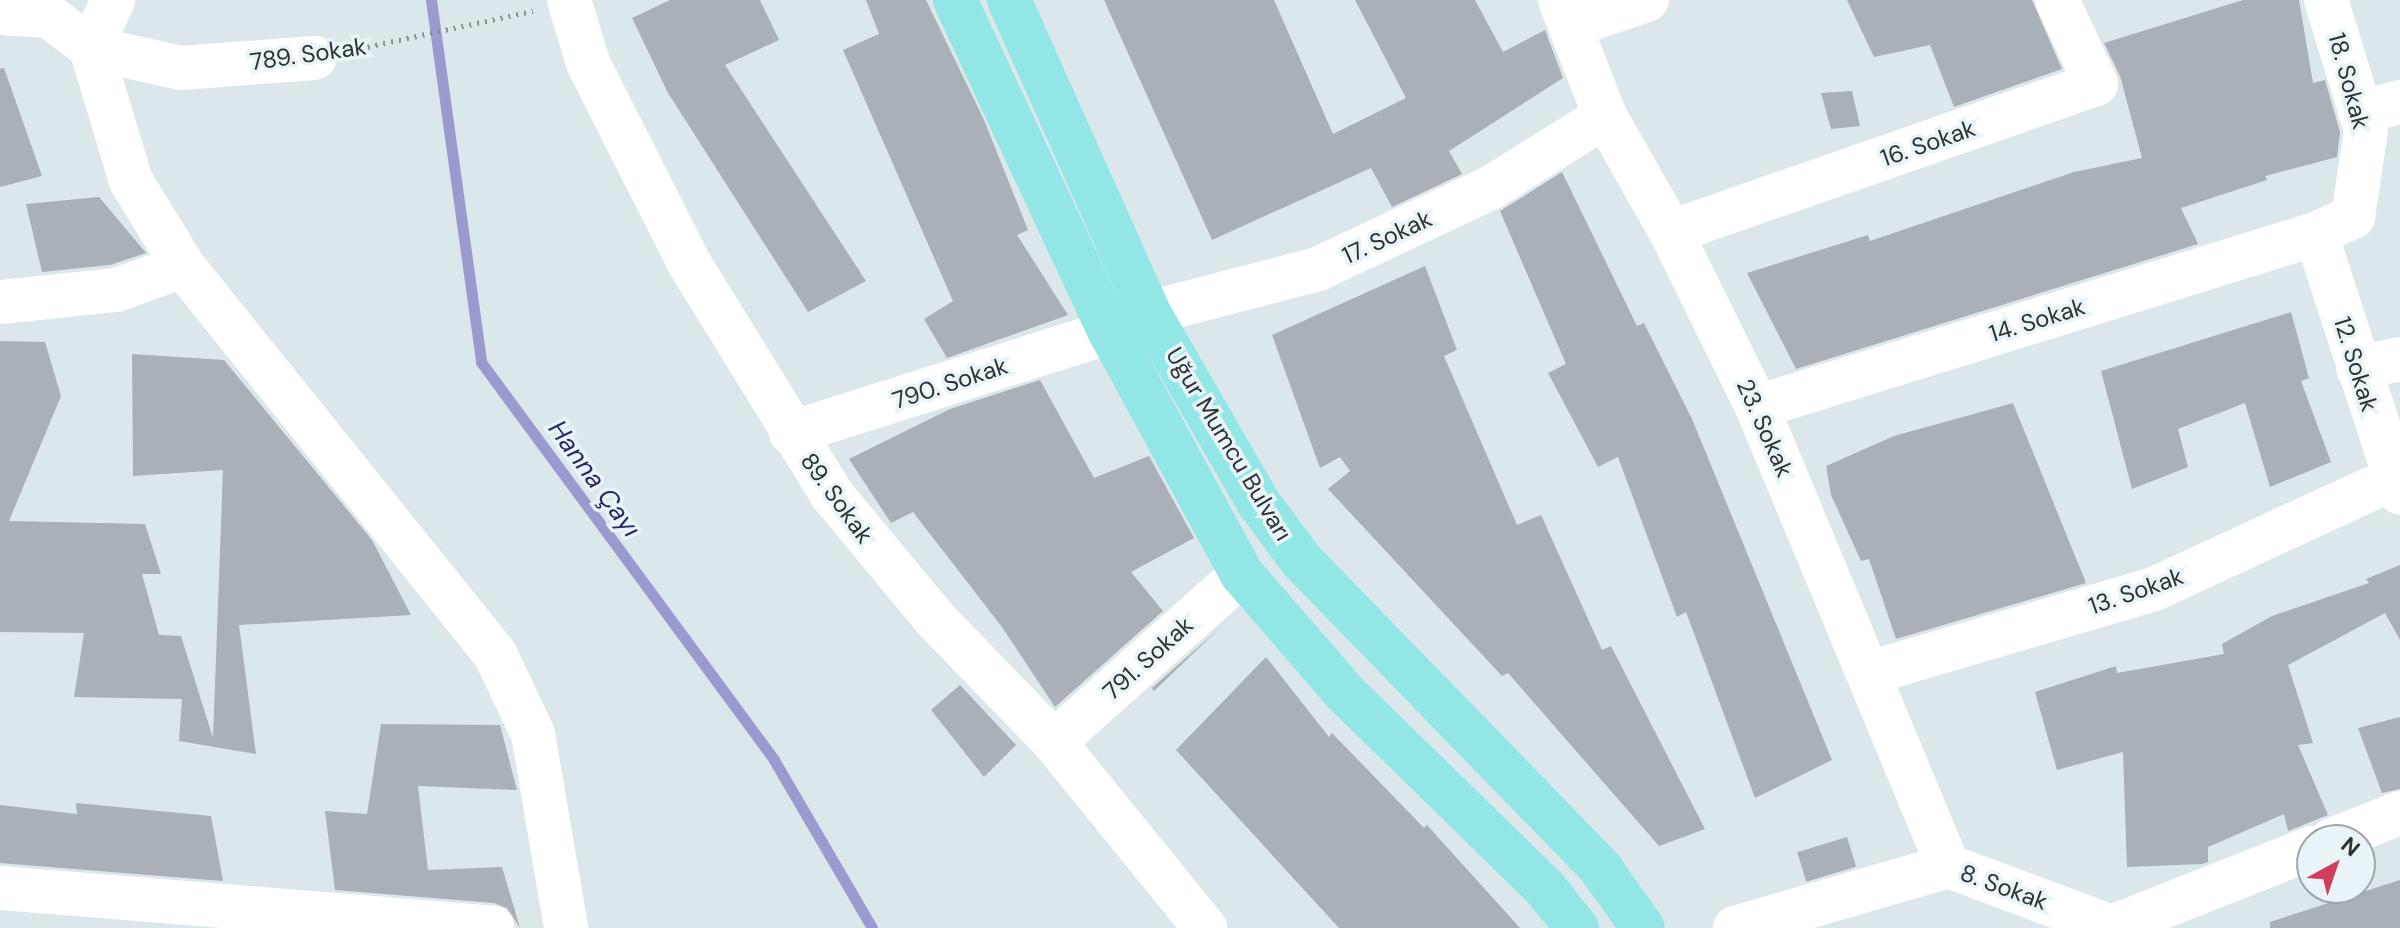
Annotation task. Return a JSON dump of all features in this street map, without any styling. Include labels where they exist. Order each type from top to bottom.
[{"type":"main road","name":"Uğur Mumcu Bulvarı","points":[[955,0],[1110,332],[1242,574],[1345,693],[1544,887],[1577,928]]},
{"type":"main road","name":"Uğur Mumcu Bulvarı","points":[[1009,0],[1149,313],[1258,502],[1301,560],[1526,787],[1601,869],[1643,928]]},
{"type":"main road","points":[[1110,332],[1149,313]]},
{"type":"street","points":[[91,48],[113,0]]},
{"type":"street","name":"89. Sokak","points":[[569,0],[588,63],[689,263],[791,433],[879,557],[1054,742],[1205,928]]},
{"type":"street","points":[[1566,12],[1647,0]]},
{"type":"street","name":"16. Sokak","points":[[1671,232],[2096,84],[2057,0]]},
{"type":"street","name":"18. Sokak","points":[[2316,234],[2353,217],[2366,130],[2380,107],[2326,0]]},
{"type":"street","name":"23. Sokak","points":[[1566,12],[1605,116],[1671,232],[1757,407],[1948,866]]},
{"type":"street","points":[[0,13],[49,16],[91,48],[131,181],[183,266],[495,654],[533,734],[566,928]]},
{"type":"street","name":"789. Sokak","points":[[91,48],[181,68],[315,58]]},
{"type":"street","name":"17. Sokak","points":[[1149,313],[1318,269],[1492,187],[1605,116]]},
{"type":"street","name":"12. Sokak","points":[[2316,234],[2396,486]]},
{"type":"street","name":"14. Sokak","points":[[1757,407],[2316,234]]},
{"type":"street","points":[[0,302],[116,290],[183,266]]},
{"type":"street","name":"790. Sokak","points":[[791,433],[1110,332]]},
{"type":"street","points":[[2358,368],[2400,359]]},
{"type":"street","name":"13. Sokak","points":[[1869,673],[2154,589],[2396,486]]},
{"type":"street","name":"791. Sokak","points":[[1054,742],[1242,574]]},
{"type":"street","points":[[2372,824],[2400,813]]},
{"type":"street","name":"8. Sokak","points":[[1735,928],[1948,866],[2112,927],[2296,854]]},
{"type":"street","points":[[0,888],[114,913],[492,928]]},
{"type":"path","name":"789. Sokak","points":[[315,58],[524,14]]},
{"type":"building","points":[[670,0],[760,0],[779,40],[725,65],[866,281],[808,312],[668,93],[632,18]]},
{"type":"building","points":[[866,0],[926,0],[984,120],[1028,230],[1017,235],[1068,315],[947,358],[924,319],[953,301],[843,50],[879,34]]},
{"type":"building","points":[[1104,0],[1274,0],[1333,134],[1406,98],[1355,0],[1475,0],[1503,52],[1545,30],[1563,78],[1449,151],[1462,174],[1392,207],[1371,168],[1212,240]]},
{"type":"building","points":[[1847,0],[2032,0],[2062,69],[1954,107],[1930,45],[1874,57]]},
{"type":"building","points":[[2243,0],[2299,0],[2313,83],[2325,80],[2340,132],[2337,157],[2265,176],[2267,180],[2181,208],[2198,244],[1796,369],[1747,273],[1868,235],[1870,241],[2074,172],[2142,158],[2120,76],[2104,43]]},
{"type":"building","points":[[4,68],[42,176],[0,187],[0,69]]},
{"type":"building","points":[[1852,91],[1860,126],[1831,129],[1821,93]]},
{"type":"building","points":[[1562,172],[1637,326],[1644,323],[1692,419],[1832,760],[1755,798],[1686,612],[1677,617],[1618,457],[1598,467],[1548,373],[1566,364],[1500,211]]},
{"type":"building","points":[[99,197],[146,253],[110,265],[42,272],[26,204]]},
{"type":"building","points":[[1425,266],[1457,350],[1444,356],[1517,525],[1541,515],[1602,650],[1611,646],[1705,829],[1659,846],[1508,673],[1502,676],[1328,489],[1350,471],[1340,457],[1320,468],[1272,335]]},
{"type":"building","points":[[2291,312],[2309,378],[2301,381],[2331,462],[2270,487],[2245,403],[2178,429],[2188,467],[2132,489],[2101,371]]},
{"type":"building","points":[[0,341],[45,342],[61,396],[9,521],[145,524],[161,574],[142,574],[159,635],[181,636],[213,738],[223,470],[133,476],[132,354],[224,360],[372,540],[411,615],[239,625],[256,754],[179,741],[182,699],[74,697],[84,633],[0,632]]},
{"type":"building","points":[[1040,380],[1094,478],[1149,456],[1194,538],[1131,572],[1163,611],[1055,707],[1002,627],[913,512],[891,523],[849,459],[950,409]]},
{"type":"building","points":[[2013,403],[2086,583],[1896,639],[1869,559],[1861,561],[1831,495],[1826,466],[1894,436]]},
{"type":"building","points":[[2400,565],[2400,640],[2385,613],[2288,665],[2313,743],[2298,745],[2328,815],[2306,824],[2296,824],[2296,828],[2288,831],[2284,814],[2208,847],[2208,862],[2202,864],[2127,867],[2123,752],[2057,770],[2035,692],[2116,666],[2117,673],[2224,654],[2222,644],[2272,616],[2369,583],[2366,579]]},
{"type":"building","points":[[1221,626],[1154,691],[1152,688]]},
{"type":"building","points":[[1266,657],[1329,737],[1332,733],[1424,828],[1427,825],[1520,928],[1339,928],[1176,750]]},
{"type":"building","points":[[960,685],[1016,745],[984,777],[931,710]]},
{"type":"building","points":[[2400,717],[2400,789],[2382,793],[2358,728]]},
{"type":"building","points":[[381,724],[500,725],[517,790],[418,786],[428,870],[502,867],[520,928],[507,908],[494,903],[335,890],[325,811],[367,814]]},
{"type":"building","points":[[76,803],[211,816],[223,881],[0,863],[0,805],[77,814]]},
{"type":"building","points":[[1847,837],[1856,867],[1806,882],[1797,852]]},
{"type":"building","points":[[2400,880],[2400,928],[2270,928],[2270,922],[2326,904],[2376,904],[2376,888]]},
{"type":"waterway","name":"Hanna Çayı","points":[[431,0],[481,362],[774,760],[872,928]]}]
